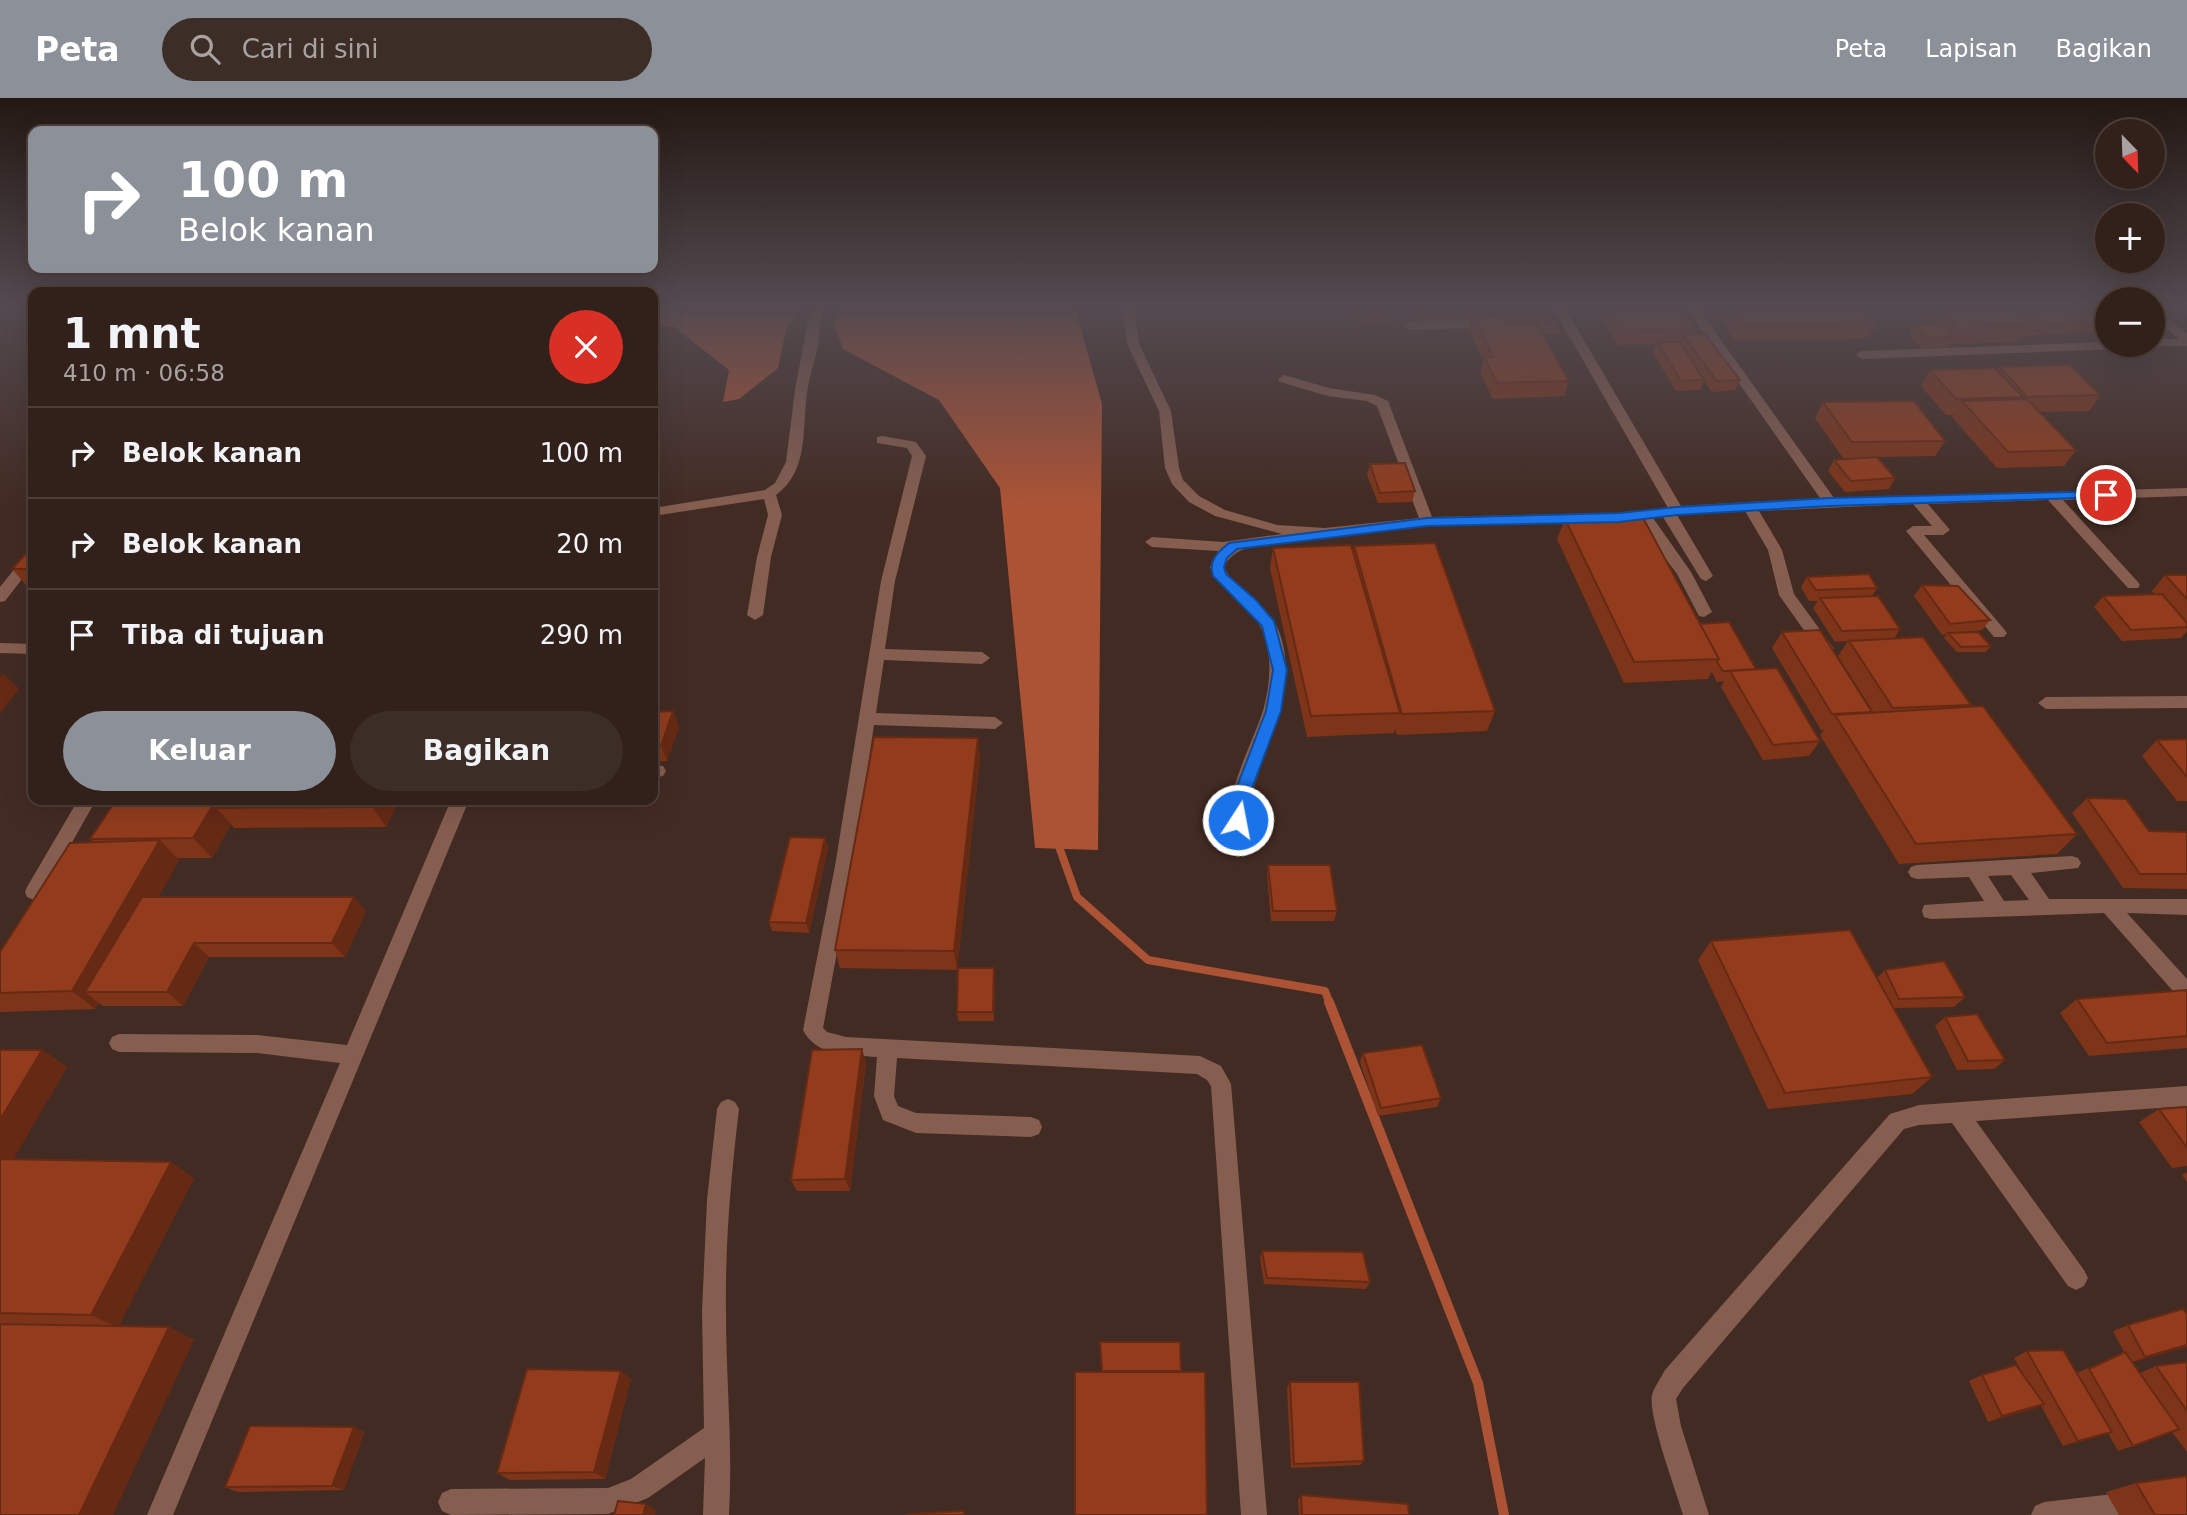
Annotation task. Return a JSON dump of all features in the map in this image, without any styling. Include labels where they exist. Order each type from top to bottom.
[{"type":"street","points":[[658,511],[769,494],[783,484],[798,439],[800,392],[804,374]]},
{"type":"street","points":[[1148,374],[1165,411],[1172,468],[1185,491],[1220,513],[1250,523],[1276,530],[1325,533]]},
{"type":"street","points":[[1590,374],[1672,512],[1706,576]]},
{"type":"street","points":[[1739,374],[1830,502]]},
{"type":"street","points":[[1284,379],[1328,392],[1370,398],[1383,404],[1427,522]]},
{"type":"street","points":[[882,440],[911,445],[919,456],[888,581],[844,866],[813,1030],[821,1040],[846,1046],[1200,1065],[1214,1073],[1221,1084],[1254,1515]]},
{"type":"street","points":[[1152,542],[1202,547],[1234,546],[1427,522],[1644,516],[1830,502],[2187,492]]},
{"type":"street","points":[[755,615],[764,557],[775,515],[769,494]]},
{"type":"street","points":[[2052,496],[2133,585]]},
{"type":"street","points":[[1917,500],[1943,530],[1913,531],[2000,633]]},
{"type":"street","points":[[1749,506],[1775,550],[1787,595],[1833,660]]},
{"type":"street","points":[[1644,516],[1684,572],[1704,612]]},
{"type":"street","points":[[1234,546],[1222,556],[1217,567],[1220,576],[1252,604],[1269,624],[1280,670],[1274,711],[1239,802],[1238,820]]},
{"type":"street","points":[[0,597],[28,561]]},
{"type":"street","points":[[0,648],[28,649]]},
{"type":"street","points":[[876,654],[982,657]]},
{"type":"street","points":[[2046,703],[2187,702]]},
{"type":"street","points":[[866,719],[995,723]]},
{"type":"street","points":[[34,892],[84,805]]},
{"type":"street","points":[[160,1515],[458,805]]},
{"type":"street","points":[[1917,872],[2072,863]]},
{"type":"street","points":[[2016,866],[2044,907]]},
{"type":"street","points":[[1974,869],[1999,909]]},
{"type":"street","points":[[2108,905],[2187,993]]},
{"type":"street","points":[[1931,911],[2108,905],[2187,907]]},
{"type":"street","points":[[119,1044],[257,1044],[353,1055]]},
{"type":"street","points":[[888,1048],[884,1096],[890,1113],[899,1119],[916,1123],[1031,1127]]},
{"type":"street","points":[[1696,1515],[1669,1426],[1664,1397],[1674,1379],[1897,1121],[1919,1115],[2187,1096]]},
{"type":"street","points":[[716,1515],[714,1311],[718,1200],[728,1109]]},
{"type":"street","points":[[1957,1112],[2076,1278]]},
{"type":"street","points":[[451,1502],[608,1501],[639,1489],[717,1434]]},
{"type":"street","points":[[2043,1515],[2113,1507]]},
{"type":"shaded area","points":[[728,374],[770,374],[739,399],[723,402]]},
{"type":"shaded area","points":[[890,374],[1094,374],[1102,404],[1098,850],[1035,848],[1000,488],[939,400]]},
{"type":"building","points":[[1493,374],[1565,374],[1569,381],[1497,383]]},
{"type":"building","points":[[1677,374],[1700,374],[1704,380],[1681,381]]},
{"type":"building","points":[[1712,374],[1736,374],[1740,380],[1717,381]]},
{"type":"building","points":[[1934,374],[2001,374],[2023,397],[1956,399]]},
{"type":"building","points":[[2006,374],[2079,374],[2100,395],[2027,397]]},
{"type":"building","points":[[2027,399],[2076,450],[2008,452],[1962,401]]},
{"type":"building","points":[[1914,401],[1945,441],[1852,442],[1823,402]]},
{"type":"building","points":[[1877,457],[1895,478],[1851,481],[1834,460]]},
{"type":"building","points":[[1405,463],[1415,491],[1380,493],[1370,464]]},
{"type":"building","points":[[1642,516],[1719,659],[1634,662],[1565,519]]},
{"type":"building","points":[[1435,543],[1495,711],[1402,714],[1354,546]]},
{"type":"building","points":[[1351,545],[1400,713],[1311,716],[1273,548]]},
{"type":"building","points":[[28,551],[28,569],[12,569]]},
{"type":"building","points":[[1869,574],[1877,588],[1816,590],[1807,577]]},
{"type":"building","points":[[2165,575],[2187,575],[2187,599]]},
{"type":"building","points":[[1922,585],[1958,586],[1990,620],[1950,624]]},
{"type":"building","points":[[2162,594],[2187,623],[2187,627],[2131,630],[2103,596]]},
{"type":"building","points":[[1878,596],[1900,629],[1842,631],[1820,598]]},
{"type":"building","points":[[1729,622],[1756,669],[1723,671],[1717,662],[1719,659],[1700,624]]},
{"type":"building","points":[[1820,630],[1872,712],[1832,714],[1782,632]]},
{"type":"building","points":[[1978,632],[1991,646],[1961,647],[1948,633]]},
{"type":"building","points":[[1923,637],[1971,705],[1893,708],[1849,641]]},
{"type":"building","points":[[1777,668],[1820,741],[1773,745],[1730,671]]},
{"type":"building","points":[[1983,706],[2077,834],[1916,844],[1835,715]]},
{"type":"building","points":[[673,711],[661,746],[658,746],[658,712]]},
{"type":"building","points":[[874,737],[978,738],[954,951],[835,950]]},
{"type":"building","points":[[2187,739],[2187,777],[2157,740]]},
{"type":"building","points":[[2087,798],[2126,799],[2149,831],[2187,832],[2187,874],[2140,874]]},
{"type":"building","points":[[113,805],[213,805],[193,838],[90,839]]},
{"type":"building","points":[[218,805],[373,805],[372,807],[216,808]]},
{"type":"building","points":[[790,837],[825,838],[806,923],[769,922]]},
{"type":"building","points":[[160,840],[72,991],[0,993],[0,952],[70,843]]},
{"type":"building","points":[[1268,865],[1330,865],[1337,911],[1273,911]]},
{"type":"building","points":[[142,897],[354,897],[332,943],[194,943],[167,992],[85,992]]},
{"type":"building","points":[[1850,930],[1932,1077],[1785,1093],[1711,941]]},
{"type":"building","points":[[1944,961],[1965,997],[1899,999],[1885,970]]},
{"type":"building","points":[[958,968],[994,968],[993,1012],[957,1012]]},
{"type":"building","points":[[2187,990],[2187,1036],[2107,1043],[2077,999]]},
{"type":"building","points":[[1977,1014],[2005,1060],[1968,1061],[1945,1017]]},
{"type":"building","points":[[1422,1045],[1441,1098],[1381,1108],[1363,1053]]},
{"type":"building","points":[[862,1049],[845,1179],[791,1180],[812,1050]]},
{"type":"building","points":[[0,1050],[42,1050],[0,1120]]},
{"type":"building","points":[[2187,1107],[2187,1148],[2159,1109]]},
{"type":"building","points":[[0,1159],[171,1162],[91,1315],[0,1313]]},
{"type":"building","points":[[1262,1251],[1363,1252],[1370,1282],[1267,1278]]},
{"type":"building","points":[[2183,1309],[2187,1314],[2187,1345],[2145,1357],[2128,1325]]},
{"type":"building","points":[[0,1324],[169,1327],[79,1515],[0,1515]]},
{"type":"building","points":[[1100,1342],[1180,1342],[1181,1371],[1102,1371]]},
{"type":"building","points":[[2063,1350],[2112,1432],[2078,1441],[2027,1351]]},
{"type":"building","points":[[2125,1352],[2179,1429],[2133,1446],[2089,1369]]},
{"type":"building","points":[[2187,1362],[2187,1411],[2156,1366]]},
{"type":"building","points":[[2016,1365],[2044,1404],[2002,1416],[1982,1375]]},
{"type":"building","points":[[527,1369],[621,1371],[594,1472],[497,1473]]},
{"type":"building","points":[[1075,1372],[1205,1372],[1207,1515],[1075,1515]]},
{"type":"building","points":[[1290,1382],[1359,1382],[1364,1461],[1294,1464]]},
{"type":"building","points":[[250,1426],[354,1427],[332,1486],[225,1487]]},
{"type":"building","points":[[2187,1476],[2187,1515],[2155,1515],[2136,1483]]},
{"type":"building","points":[[1301,1495],[1408,1504],[1409,1515],[1302,1515]]},
{"type":"building","points":[[618,1501],[646,1504],[643,1515],[614,1515]]},
{"type":"building","points":[[964,1511],[964,1515],[908,1515],[908,1514]]},
{"type":"waterway","points":[[1057,841],[1077,897],[1148,960],[1325,991],[1330,1004]]},
{"type":"waterway","points":[[1329,1002],[1478,1383],[1504,1515]]},
{"type":"route","points":[[1238,820],[1239,802],[1274,711],[1280,670],[1269,624],[1252,604],[1220,576],[1217,567],[1222,556],[1234,546],[1416,522],[1619,517],[1830,502],[2106,495]]}]
